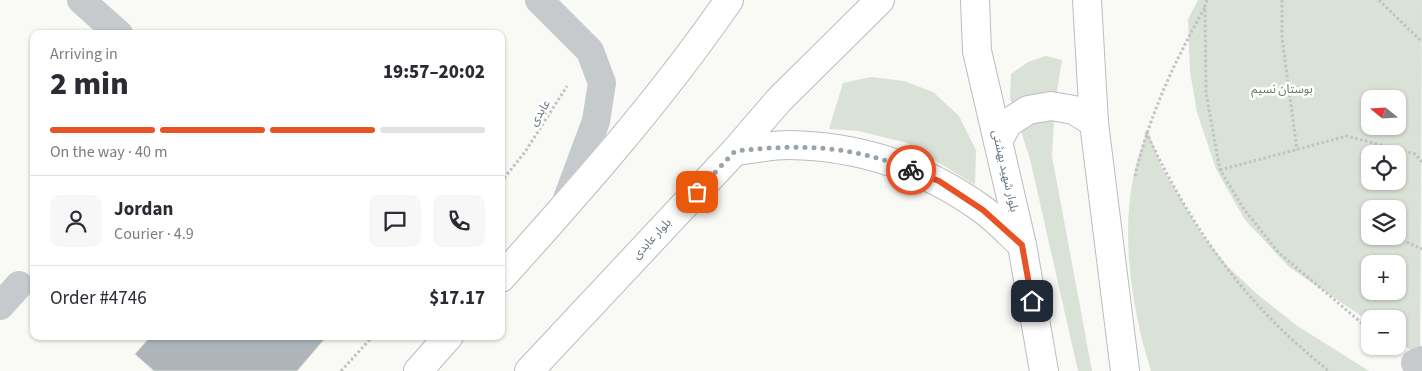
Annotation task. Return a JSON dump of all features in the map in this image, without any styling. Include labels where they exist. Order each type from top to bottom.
[{"type":"main road","points":[[505,274],[563,210],[651,106],[729,0]]},
{"type":"main road","name":"بلوار عابدی","points":[[529,371],[735,151],[779,100],[880,0]]},
{"type":"main road","name":"بلوار شهید بهشتی","points":[[975,0],[977,51],[1022,245],[1044,371]]},
{"type":"main road","points":[[1087,0],[1094,123],[1125,371]]},
{"type":"main road","points":[[998,141],[1008,123],[1028,110],[1051,106],[1074,110],[1094,123]]},
{"type":"main road","points":[[735,151],[787,145],[840,149],[891,161],[939,181],[983,210],[1022,245]]},
{"type":"main road","points":[[418,371],[445,340]]},
{"type":"street","points":[[81,0],[115,30]]},
{"type":"street","points":[[540,0],[590,51],[602,83],[596,122],[563,210]]},
{"type":"street","points":[[0,306],[19,285]]},
{"type":"path","points":[[1207,0],[1177,59],[1146,132],[1170,184],[1194,224],[1233,278],[1269,318],[1329,371]]},
{"type":"path","points":[[1282,0],[1282,38],[1297,150]]},
{"type":"path","points":[[1379,0],[1422,42]]},
{"type":"path","points":[[1205,6],[1206,93],[1220,170],[1244,208],[1278,252],[1361,322]]},
{"type":"path","name":"عابدی","points":[[505,177],[525,152],[590,51]]},
{"type":"path","points":[[1220,170],[1347,136],[1415,154],[1422,162]]},
{"type":"path","points":[[1406,242],[1422,250]]},
{"type":"path","points":[[341,371],[369,340]]},
{"type":"green space","name":"بوستان نسیم","points":[[1198,0],[1422,0],[1420,357],[1406,347],[1406,310],[1361,310],[1361,316],[1289,267],[1245,220],[1216,169],[1197,112],[1190,72],[1188,19]]},
{"type":"green space","points":[[1046,56],[1062,60],[1055,103],[1052,156],[1092,371],[1078,371],[1030,159],[1010,98],[1011,74],[1028,62]]},
{"type":"green space","points":[[871,77],[904,81],[933,92],[959,116],[976,150],[975,185],[907,143],[859,131],[829,129],[843,83]]},
{"type":"green space","points":[[1148,131],[1161,166],[1201,233],[1227,266],[1257,294],[1296,325],[1369,371],[1151,371],[1136,313],[1128,251],[1128,219],[1131,189],[1138,159]]},
{"type":"building","points":[[147,340],[324,340],[297,371],[154,371],[135,354]]},
{"type":"way so far","points":[[697,192],[735,151],[787,145],[840,149],[891,161],[911,170]]},
{"type":"route","points":[[911,170],[939,181],[983,210],[1022,245],[1032,301]]}]
